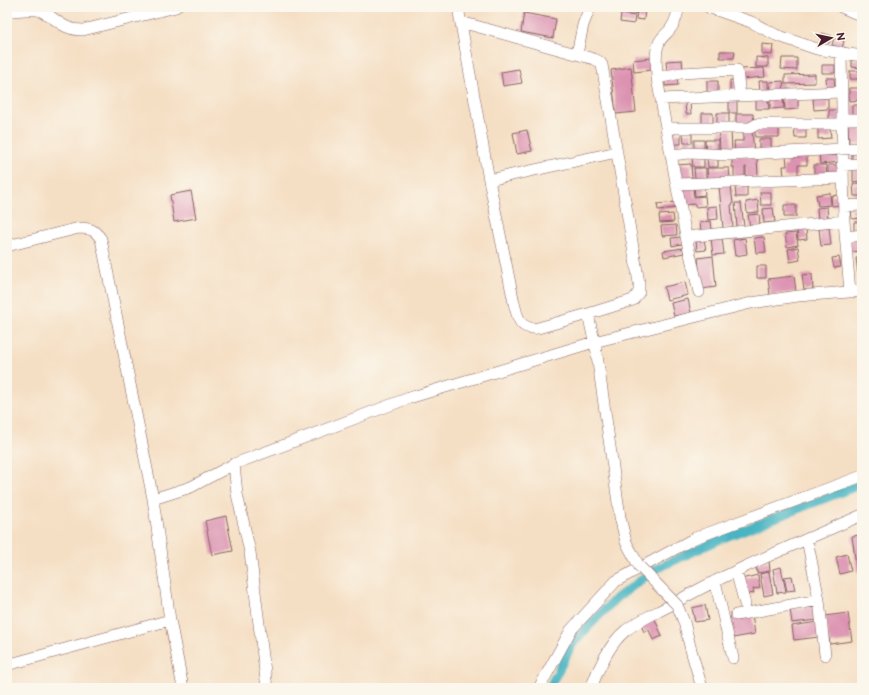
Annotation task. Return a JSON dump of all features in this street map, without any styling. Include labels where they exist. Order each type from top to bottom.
[{"type":"street","points":[[7,11],[41,9],[62,25],[74,30],[83,30],[176,7]]},
{"type":"street","points":[[458,7],[489,180],[514,303],[519,320],[523,325],[531,328],[588,314],[633,300],[639,292],[638,283],[602,65],[594,59],[461,22]]},
{"type":"street","points":[[577,54],[583,25],[590,7]]},
{"type":"street","points":[[679,7],[676,20],[671,29],[660,40],[658,45],[656,54],[657,78],[686,238],[699,292]]},
{"type":"street","points":[[708,7],[751,22],[776,34],[817,49],[862,56]]},
{"type":"street","points":[[841,7],[862,16]]},
{"type":"street","points":[[841,52],[844,221],[850,292]]},
{"type":"street","points":[[657,78],[681,72],[737,70],[740,96]]},
{"type":"street","points":[[661,99],[842,92]]},
{"type":"street","points":[[667,128],[750,128],[757,124],[862,119]]},
{"type":"street","points":[[672,155],[689,153],[729,155],[862,148]]},
{"type":"street","points":[[489,180],[617,152]]},
{"type":"street","points":[[842,165],[862,164]]},
{"type":"street","points":[[677,184],[843,178]]},
{"type":"street","points":[[844,206],[862,205]]},
{"type":"street","points":[[686,238],[844,221]]},
{"type":"street","points":[[7,246],[79,228],[90,228],[96,232],[101,239],[153,499],[170,620],[183,688]]},
{"type":"street","points":[[846,237],[862,235]]},
{"type":"street","points":[[153,499],[191,487],[234,464],[409,398],[594,342],[752,303],[798,296],[862,291]]},
{"type":"street","points":[[588,314],[597,355],[620,517],[626,542],[639,566],[677,605],[684,622],[702,688]]},
{"type":"street","points":[[234,464],[237,494],[250,552],[266,688]]},
{"type":"street","points":[[539,688],[571,630],[616,581],[695,538],[862,476]]},
{"type":"street","points":[[591,688],[595,677],[612,646],[624,631],[687,595],[715,581],[862,515]]},
{"type":"street","points":[[807,539],[819,600],[825,655]]},
{"type":"street","points":[[736,571],[746,604]]},
{"type":"street","points":[[715,581],[733,658]]},
{"type":"street","points":[[736,614],[819,600]]},
{"type":"street","points":[[7,665],[170,620]]},
{"type":"building","points":[[625,7],[636,7],[635,14],[624,13]]},
{"type":"building","points":[[637,7],[645,8],[644,20],[636,19]]},
{"type":"building","points":[[524,13],[556,19],[553,38],[521,32]]},
{"type":"building","points":[[621,14],[635,16],[634,24],[620,22]]},
{"type":"building","points":[[822,33],[832,36],[829,43],[820,40]]},
{"type":"building","points":[[834,38],[844,41],[842,48],[832,45]]},
{"type":"building","points":[[762,44],[773,45],[772,55],[762,54]]},
{"type":"building","points":[[720,51],[735,51],[734,58],[720,58]]},
{"type":"building","points":[[756,57],[768,58],[768,67],[756,67]]},
{"type":"building","points":[[651,58],[652,70],[634,72],[633,60]]},
{"type":"building","points":[[782,58],[797,58],[797,70],[781,69]]},
{"type":"building","points":[[852,59],[862,59],[862,68],[852,67]]},
{"type":"building","points":[[682,60],[683,70],[667,71],[666,61]]},
{"type":"building","points":[[822,65],[835,65],[835,73],[822,73]]},
{"type":"building","points":[[631,67],[636,112],[616,114],[611,70]]},
{"type":"building","points":[[764,68],[765,77],[741,79],[741,69]]},
{"type":"building","points":[[519,69],[522,83],[503,86],[501,72]]},
{"type":"building","points":[[850,71],[862,71],[862,79],[850,79]]},
{"type":"building","points":[[815,74],[815,83],[785,84],[785,75]]},
{"type":"building","points":[[677,76],[678,85],[665,86],[665,77]]},
{"type":"building","points":[[826,78],[834,78],[835,89],[827,89]]},
{"type":"building","points":[[730,80],[738,80],[738,91],[730,92]]},
{"type":"building","points":[[707,81],[718,81],[718,91],[707,92]]},
{"type":"building","points":[[759,81],[768,81],[768,93],[760,93]]},
{"type":"building","points":[[783,81],[784,92],[771,92],[770,82]]},
{"type":"building","points":[[849,88],[862,88],[862,100],[849,101]]},
{"type":"building","points":[[783,98],[784,108],[770,109],[770,99]]},
{"type":"building","points":[[828,98],[828,109],[814,110],[813,99]]},
{"type":"building","points":[[756,99],[768,99],[769,109],[756,109]]},
{"type":"building","points":[[784,99],[798,99],[798,109],[785,110]]},
{"type":"building","points":[[729,100],[737,100],[737,113],[729,113]]},
{"type":"building","points":[[685,103],[690,103],[691,114],[686,114]]},
{"type":"building","points":[[852,105],[862,105],[862,117],[852,117]]},
{"type":"building","points":[[829,110],[840,110],[840,121],[829,121]]},
{"type":"building","points":[[702,113],[713,113],[713,123],[702,123]]},
{"type":"building","points":[[717,113],[729,113],[729,125],[717,125]]},
{"type":"building","points":[[736,114],[753,114],[754,125],[736,125]]},
{"type":"building","points":[[848,123],[862,123],[862,144],[849,145]]},
{"type":"building","points":[[755,126],[779,126],[779,137],[755,137]]},
{"type":"building","points":[[806,127],[806,138],[795,138],[794,128]]},
{"type":"building","points":[[830,128],[831,138],[818,139],[818,129]]},
{"type":"building","points":[[527,130],[532,151],[517,154],[513,133]]},
{"type":"building","points":[[719,130],[731,130],[732,153],[720,153]]},
{"type":"building","points":[[743,130],[752,130],[754,153],[735,153],[734,141],[743,141]]},
{"type":"building","points":[[681,133],[681,144],[673,144],[673,134]]},
{"type":"building","points":[[683,133],[692,133],[692,143],[684,143]]},
{"type":"building","points":[[759,139],[771,139],[771,150],[759,150]]},
{"type":"building","points":[[694,140],[704,140],[704,151],[694,151]]},
{"type":"building","points":[[705,140],[718,140],[718,150],[706,151]]},
{"type":"building","points":[[862,150],[862,160],[852,160],[852,151]]},
{"type":"building","points":[[819,151],[840,153],[841,162],[820,164]]},
{"type":"building","points":[[786,155],[807,155],[807,165],[798,165],[798,176],[784,177],[783,166],[787,166]]},
{"type":"building","points":[[692,156],[704,156],[704,167],[693,167]]},
{"type":"building","points":[[732,156],[757,156],[758,177],[746,177],[745,167],[745,178],[734,178]]},
{"type":"building","points":[[718,157],[718,167],[708,167],[707,158]]},
{"type":"building","points":[[691,164],[692,178],[676,179],[676,165]]},
{"type":"building","points":[[814,165],[826,165],[827,177],[814,177]]},
{"type":"building","points":[[828,165],[839,165],[839,176],[828,176]]},
{"type":"building","points":[[694,168],[706,168],[706,178],[695,178]]},
{"type":"building","points":[[707,168],[729,168],[730,177],[708,179]]},
{"type":"building","points":[[862,168],[862,181],[853,182],[853,169]]},
{"type":"building","points":[[862,183],[862,196],[854,196],[853,184]]},
{"type":"building","points":[[704,185],[705,195],[695,196],[694,186]]},
{"type":"building","points":[[731,185],[733,227],[723,228],[719,186]]},
{"type":"building","points":[[693,186],[694,197],[705,196],[706,206],[695,207],[695,204],[683,205],[682,187]]},
{"type":"building","points":[[747,186],[747,197],[736,197],[735,187]]},
{"type":"building","points":[[191,191],[196,218],[174,222],[170,195]]},
{"type":"building","points":[[760,192],[771,192],[771,205],[761,205]]},
{"type":"building","points":[[830,193],[831,205],[818,206],[816,195]]},
{"type":"building","points":[[840,195],[841,205],[832,206],[831,196]]},
{"type":"building","points":[[758,200],[759,212],[747,213],[746,202]]},
{"type":"building","points":[[676,202],[677,208],[658,210],[657,204]]},
{"type":"building","points":[[735,203],[741,203],[744,226],[737,227]]},
{"type":"building","points":[[784,205],[796,205],[796,217],[784,217]]},
{"type":"building","points":[[717,206],[718,219],[708,220],[707,207]]},
{"type":"building","points":[[827,207],[828,218],[818,220],[817,208]]},
{"type":"building","points":[[862,207],[862,218],[852,219],[851,208]]},
{"type":"building","points":[[773,208],[775,222],[764,223],[763,209]]},
{"type":"building","points":[[673,214],[674,222],[660,223],[659,215]]},
{"type":"building","points":[[759,214],[760,226],[750,227],[748,215]]},
{"type":"building","points":[[711,221],[712,231],[701,232],[700,222]]},
{"type":"building","points":[[854,222],[862,222],[862,233],[854,234]]},
{"type":"building","points":[[676,225],[677,235],[662,236],[661,226]]},
{"type":"building","points":[[806,228],[807,239],[798,240],[797,229]]},
{"type":"building","points":[[829,228],[831,245],[821,246],[819,229]]},
{"type":"building","points":[[796,233],[798,245],[787,247],[785,234]]},
{"type":"building","points":[[681,237],[682,244],[672,246],[671,238]]},
{"type":"building","points":[[764,237],[766,252],[756,253],[754,238]]},
{"type":"building","points":[[722,238],[724,254],[713,255],[711,239]]},
{"type":"building","points":[[745,238],[747,254],[735,256],[733,240]]},
{"type":"building","points":[[862,238],[862,251],[851,252],[850,239]]},
{"type":"building","points":[[704,239],[706,250],[697,251],[696,240]]},
{"type":"building","points":[[798,247],[800,260],[790,262],[788,249]]},
{"type":"building","points":[[683,248],[684,253],[664,257],[663,251]]},
{"type":"building","points":[[713,256],[716,287],[701,289],[698,258]]},
{"type":"building","points":[[839,257],[841,267],[834,268],[832,258]]},
{"type":"building","points":[[856,258],[862,258],[862,272],[858,273]]},
{"type":"building","points":[[757,266],[766,266],[766,278],[757,278]]},
{"type":"building","points":[[812,274],[813,289],[804,290],[802,275]]},
{"type":"building","points":[[794,276],[796,292],[770,295],[768,279]]},
{"type":"building","points":[[685,282],[688,295],[667,300],[664,287]]},
{"type":"building","points":[[688,299],[691,313],[674,316],[671,303]]},
{"type":"building","points":[[226,516],[233,551],[212,555],[205,521]]},
{"type":"building","points":[[862,535],[862,571],[857,572],[852,536]]},
{"type":"building","points":[[847,554],[851,571],[840,574],[836,557]]},
{"type":"building","points":[[769,561],[770,571],[757,573],[756,563]]},
{"type":"building","points":[[781,567],[786,592],[777,593],[773,569]]},
{"type":"building","points":[[769,572],[773,594],[764,596],[760,574]]},
{"type":"building","points":[[758,575],[760,588],[753,589],[754,593],[745,595],[741,579]]},
{"type":"building","points":[[792,576],[795,590],[787,591],[784,577]]},
{"type":"building","points":[[705,605],[708,620],[695,622],[692,608]]},
{"type":"building","points":[[815,606],[817,620],[792,623],[790,609]]},
{"type":"building","points":[[848,613],[852,641],[830,644],[825,616]]},
{"type":"building","points":[[752,614],[755,634],[733,638],[729,618]]},
{"type":"building","points":[[654,617],[662,636],[653,640],[649,630],[644,632],[640,623]]},
{"type":"building","points":[[817,622],[819,637],[794,640],[792,626]]},
{"type":"waterway","points":[[549,688],[573,643],[614,600],[656,569],[723,538],[862,484]]}]
